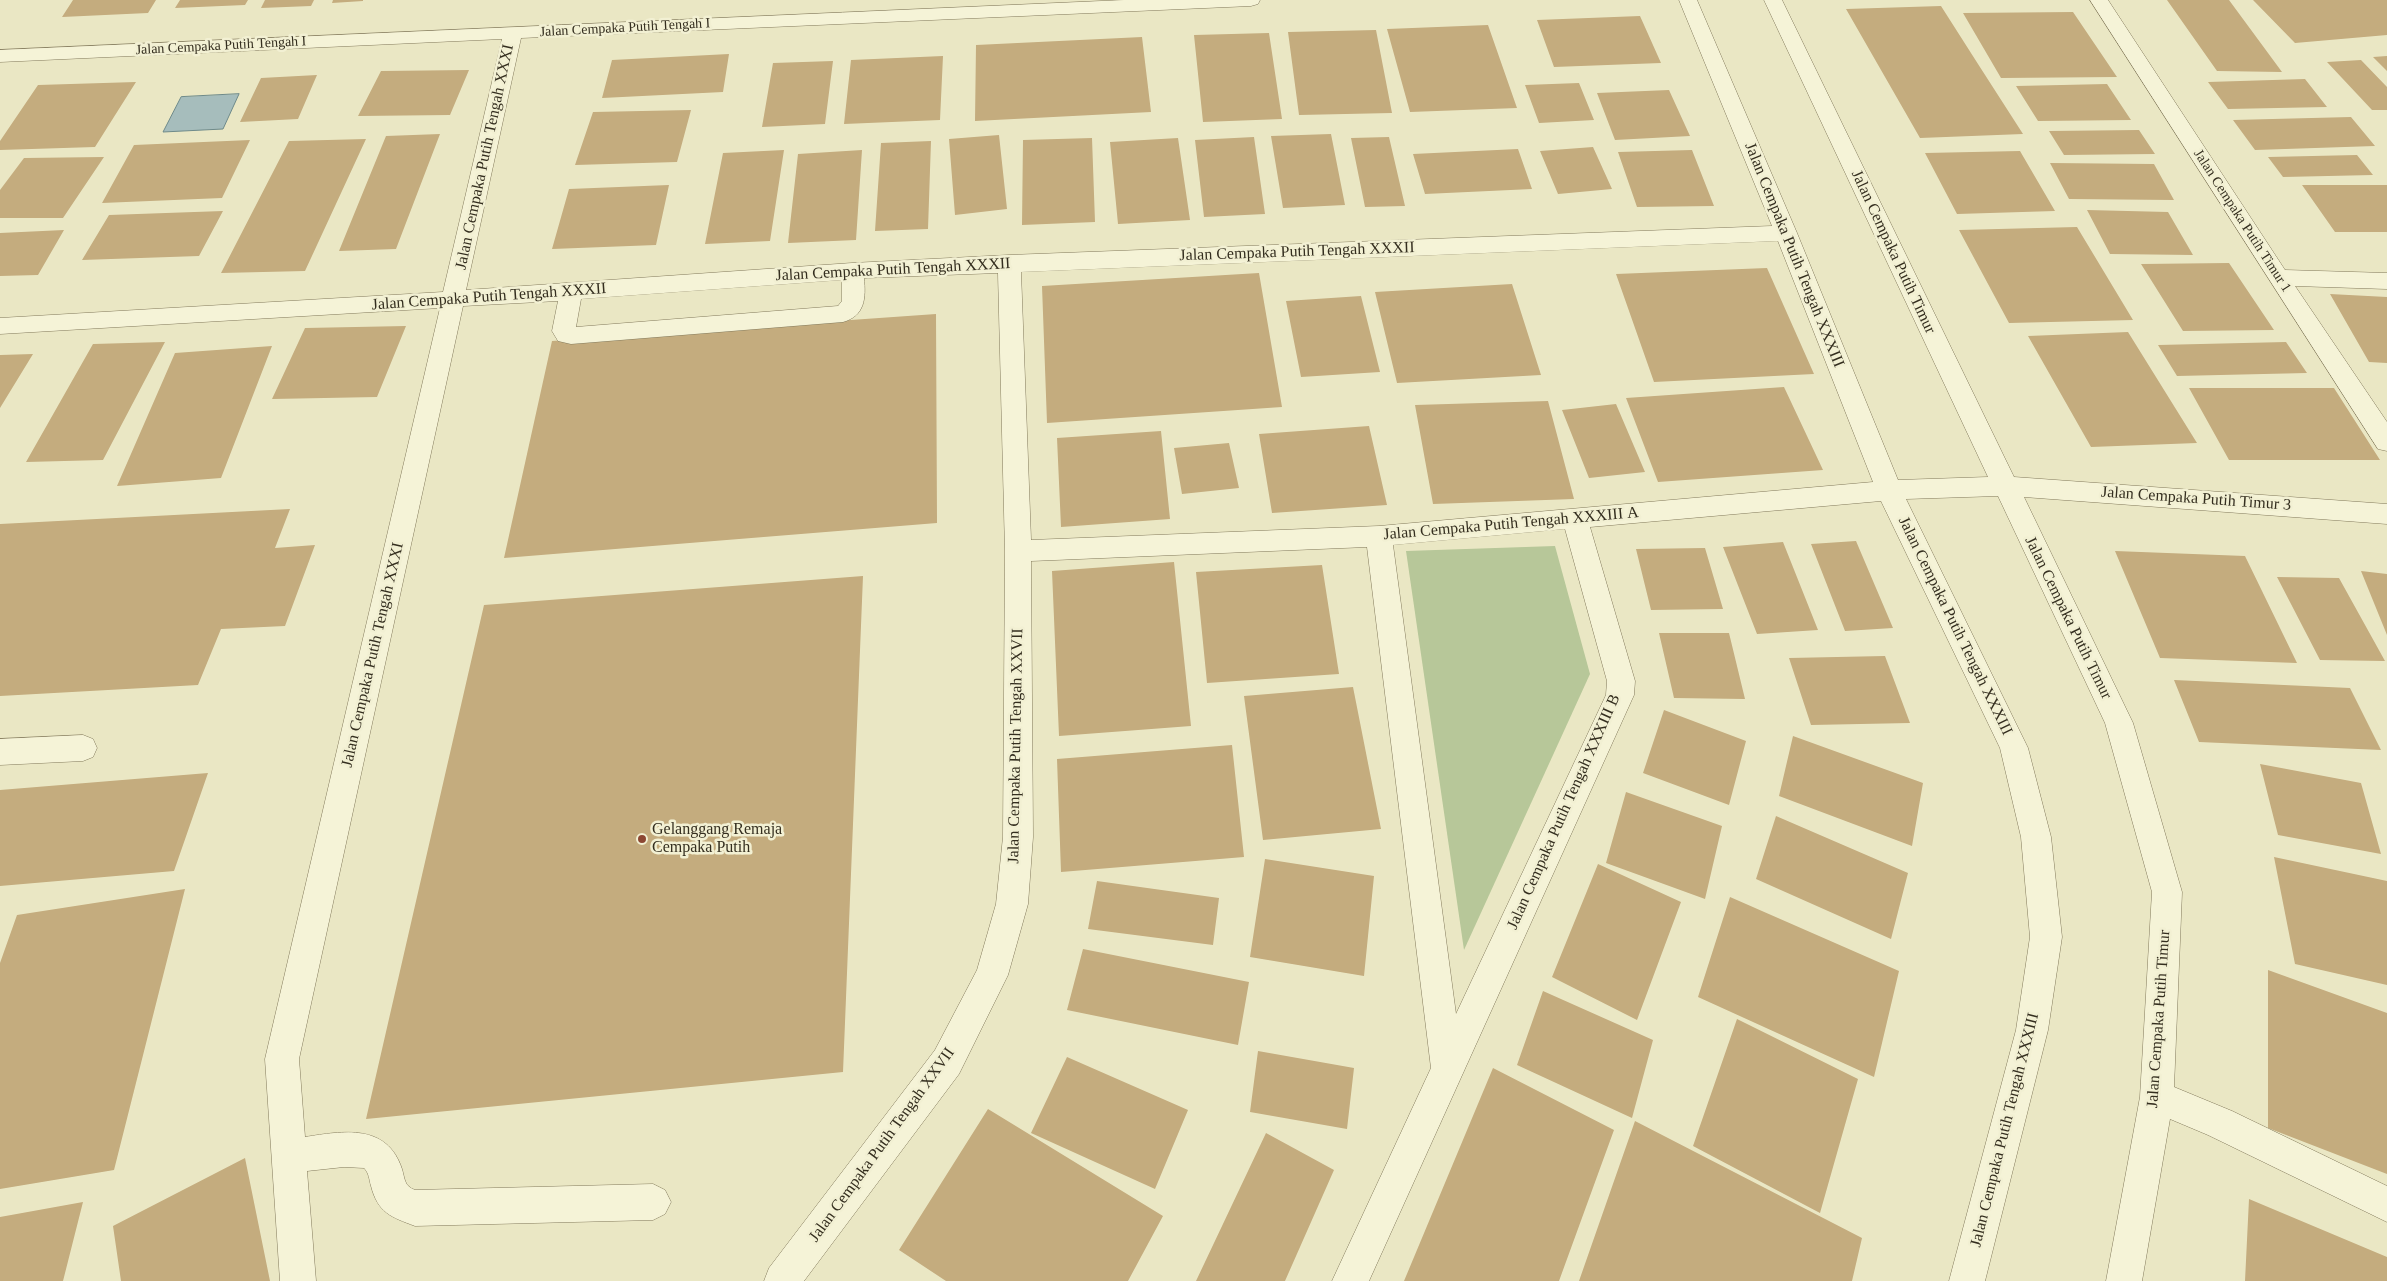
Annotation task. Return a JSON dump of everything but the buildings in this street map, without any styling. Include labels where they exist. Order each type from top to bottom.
[{"type":"street","name":"Jalan Cempaka Putih Tengah I","points":[[0,56],[1251,0]]},
{"type":"street","name":"Jalan Cempaka Putih Tengah XXXIII","points":[[1688,0],[1786,233],[1903,489],[2014,748],[2036,837],[2046,937],[2032,1030],[1967,1281]]},
{"type":"street","name":"Jalan Cempaka Putih Timur","points":[[1773,0],[1992,486],[2119,723],[2167,892],[2157,1096],[2124,1281]]},
{"type":"street","name":"Jalan Cempaka Putih Timur 1","points":[[2099,0],[2278,278],[2387,442]]},
{"type":"street","name":"Jalan Cempaka Putih Tengah XXXI","points":[[298,1281],[282,1059],[513,33]]},
{"type":"street","name":"Jalan Cempaka Putih Tengah XXXII","points":[[0,326],[454,300],[852,270],[1009,262],[1786,233]]},
{"type":"street","name":"Jalan Cempaka Putih Tengah XXVII","points":[[782,1281],[947,1062],[992,975],[1012,904],[1018,837],[1018,551],[1009,262]]},
{"type":"street","points":[[571,292],[564,331],[571,336],[842,314],[849,311],[853,306],[852,270]]},
{"type":"street","points":[[2278,278],[2387,281]]},
{"type":"street","name":"Jalan Cempaka Putih Tengah XXXIII A","points":[[1018,551],[1379,536],[1575,520],[1903,489],[1992,486]]},
{"type":"street","name":"Jalan Cempaka Putih Timur 3","points":[[1992,486],[2387,514]]},
{"type":"street","name":"Jalan Cempaka Putih Tengah XXXIII B","points":[[1350,1281],[1620,695],[1621,682],[1575,520]]},
{"type":"street","points":[[1379,536],[1447,1067]]},
{"type":"street","points":[[0,752],[83,748]]},
{"type":"street","points":[[2157,1096],[2220,1123],[2387,1204]]},
{"type":"street","points":[[289,1156],[355,1151],[374,1154],[382,1160],[392,1195],[400,1203],[416,1208],[653,1202]]},
{"type":"green space","points":[[1555,546],[1590,674],[1464,950],[1406,551]]},
{"type":"water","points":[[239,94],[223,129],[163,132],[181,97]]},
{"type":"place","name":"Gelanggang Remaja Cempaka Putih","points":[[642,839]]}]
